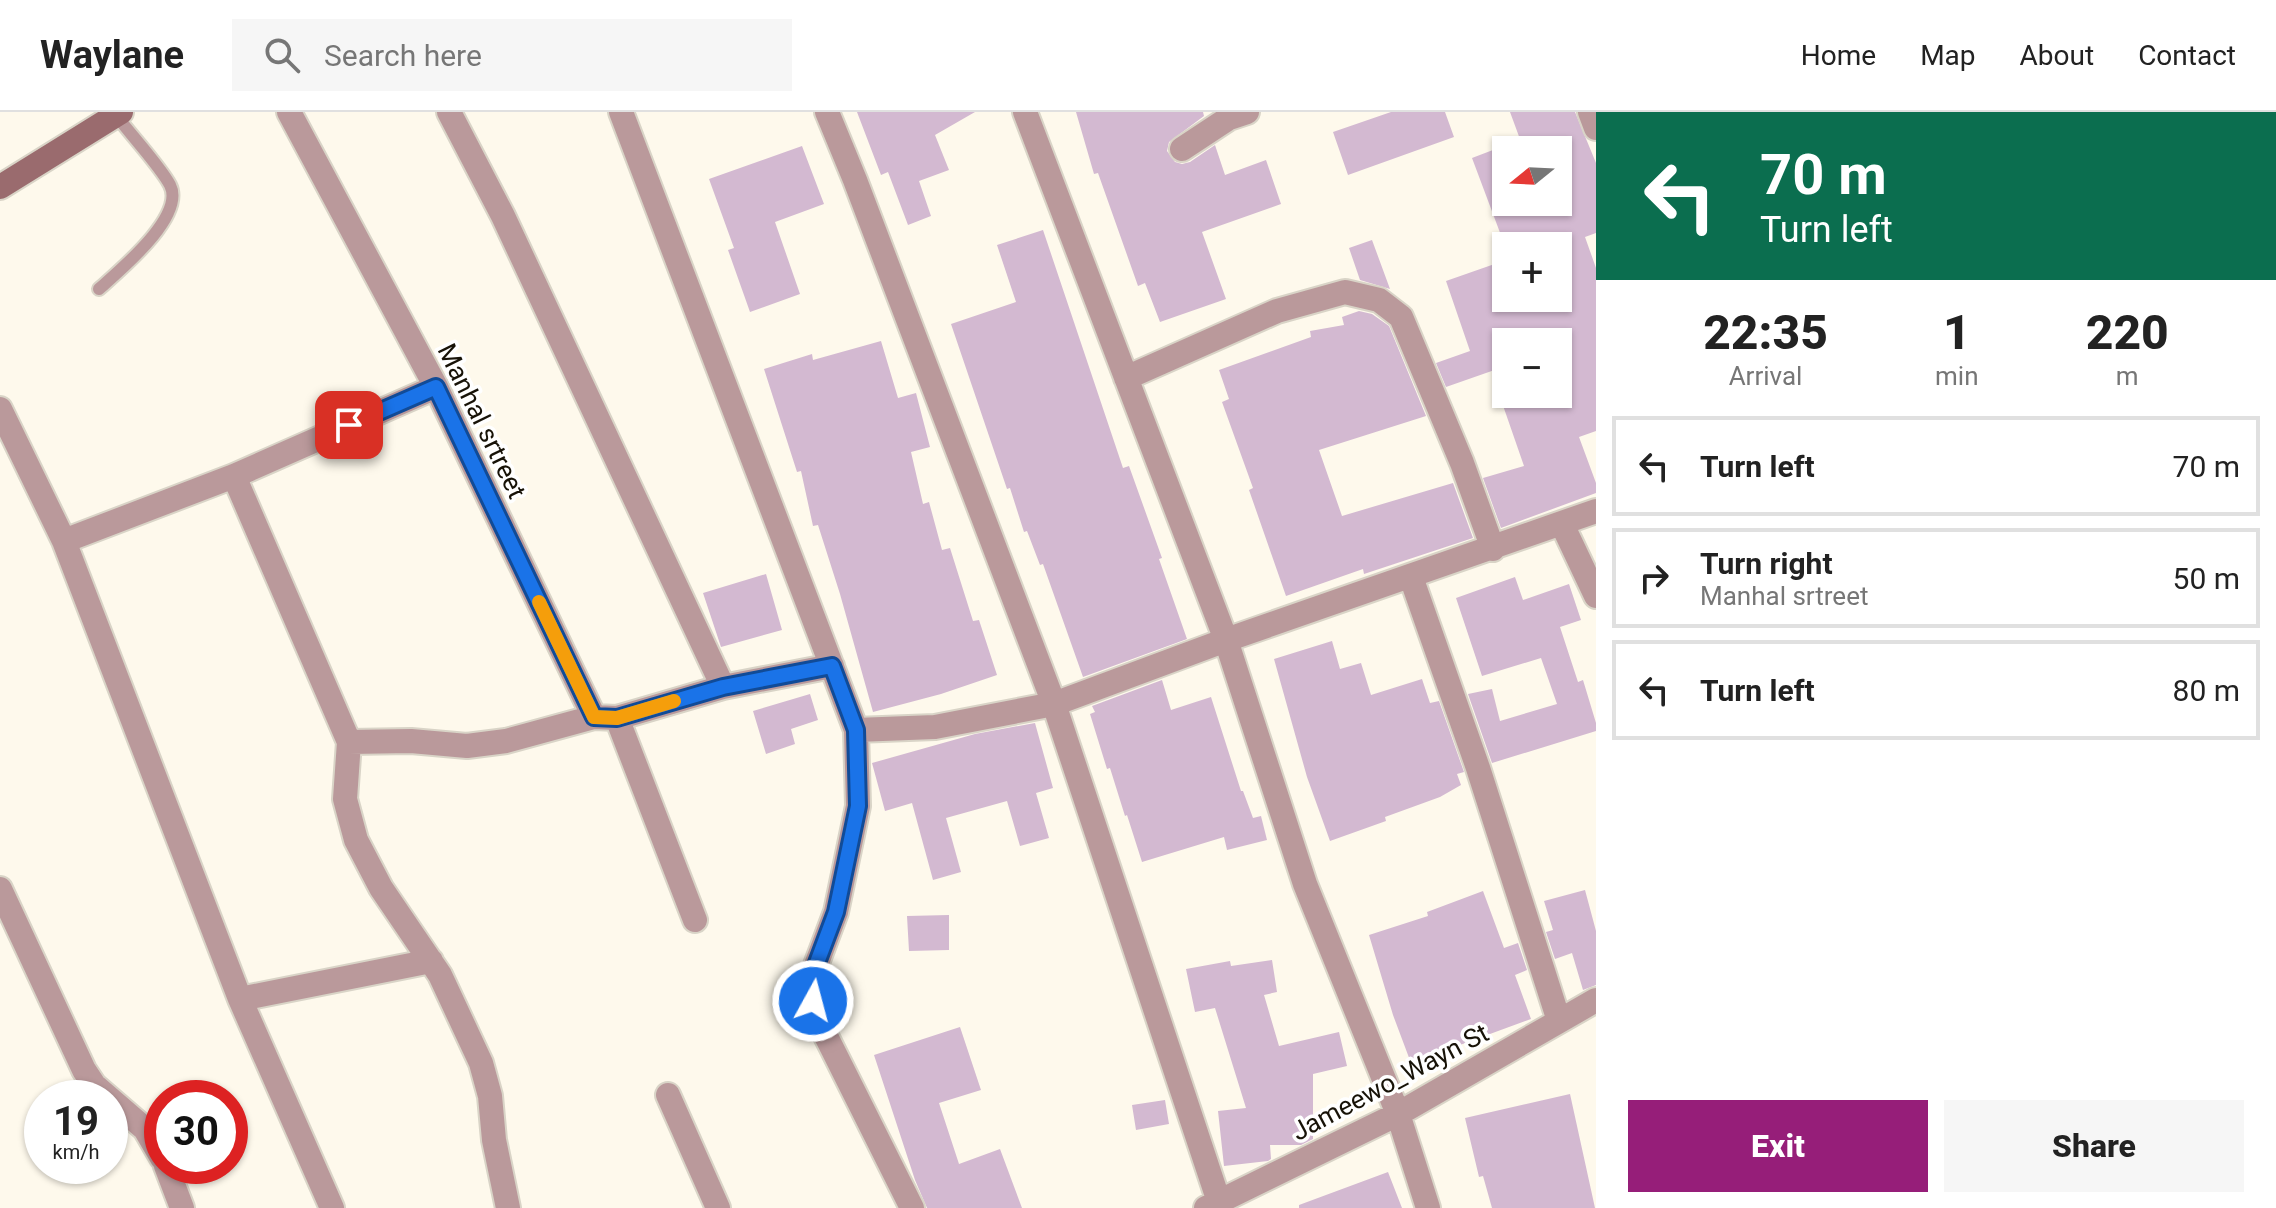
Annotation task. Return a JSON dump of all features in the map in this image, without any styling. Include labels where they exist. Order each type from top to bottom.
[{"type":"main road","points":[[0,187],[118,114]]},
{"type":"street","name":"Manhal srtreet","points":[[289,112],[436,387],[606,718],[695,920]]},
{"type":"street","points":[[449,112],[503,216],[723,687]]},
{"type":"street","points":[[621,112],[856,730],[858,806],[836,912],[812,976],[813,1001],[821,1026],[912,1208]]},
{"type":"street","points":[[827,112],[1054,704],[1215,1206]]},
{"type":"street","points":[[1025,112],[1226,640],[1305,884],[1398,1114],[1428,1208]]},
{"type":"street","points":[[1590,112],[1596,128]]},
{"type":"street","points":[[1182,149],[1234,114]]},
{"type":"street","points":[[1126,378],[1277,311],[1345,292],[1379,300],[1401,317],[1462,463],[1493,549]]},
{"type":"street","points":[[64,541],[234,476],[436,387]]},
{"type":"street","points":[[0,409],[64,541],[240,999],[332,1208]]},
{"type":"street","points":[[234,476],[349,742],[345,799],[356,840],[381,888],[431,961],[481,1063],[490,1096],[494,1140],[508,1208]]},
{"type":"street","points":[[856,730],[935,727],[1054,704],[1226,640],[1596,511]]},
{"type":"street","points":[[1562,524],[1596,596]]},
{"type":"street","points":[[1411,577],[1478,768],[1559,1021]]},
{"type":"street","points":[[349,742],[411,741],[467,746],[506,741],[723,687],[832,666]]},
{"type":"street","points":[[0,889],[84,1070],[94,1085],[144,1128]]},
{"type":"street","points":[[240,999],[431,961]]},
{"type":"street","name":"Jameewo_Wayn St","points":[[1215,1206],[1398,1114],[1596,1000]]},
{"type":"street","points":[[668,1095],[718,1208]]},
{"type":"street","points":[[173,1184],[182,1208]]},
{"type":"lane","points":[[99,289],[141,252],[173,205],[171,187],[118,114]]},
{"type":"building","points":[[857,112],[975,112],[935,135],[949,170],[919,181],[931,216],[908,225],[888,172],[881,175]]},
{"type":"building","points":[[1076,112],[1203,112],[1204,116],[1169,142],[1167,151],[1175,162],[1190,162],[1215,145],[1225,175],[1266,160],[1281,204],[1202,232],[1226,299],[1160,322],[1145,283],[1138,286],[1098,173],[1094,174]]},
{"type":"building","points":[[1391,112],[1445,112],[1454,137],[1348,175],[1333,132]]},
{"type":"building","points":[[1510,112],[1575,112],[1596,163],[1596,233],[1585,237],[1596,268],[1596,431],[1579,437],[1596,483],[1596,493],[1501,528],[1483,478],[1524,466],[1504,408],[1572,408],[1572,328],[1492,328],[1492,371],[1446,387],[1436,363],[1470,351],[1446,281],[1492,265],[1492,312],[1572,312],[1572,232],[1500,232],[1494,216],[1572,216],[1572,136],[1519,136]]},
{"type":"building","points":[[802,146],[824,204],[775,222],[800,294],[750,312],[728,250],[734,248],[709,179]]},
{"type":"building","points":[[1492,150],[1492,211],[1472,158]]},
{"type":"building","points":[[1043,230],[1123,468],[1129,466],[1187,639],[1083,677],[1043,564],[1040,565],[1027,531],[1024,532],[1010,488],[1007,489],[951,324],[1016,302],[997,245]]},
{"type":"building","points":[[1372,240],[1390,289],[1360,280],[1349,248]]},
{"type":"building","points":[[1359,311],[1372,314],[1389,326],[1426,416],[1319,450],[1342,516],[1453,483],[1473,538],[1364,574],[1363,569],[1286,596],[1249,490],[1253,488],[1222,402],[1229,399],[1219,370],[1311,337],[1310,331],[1344,325],[1342,317]]},
{"type":"building","points":[[881,341],[898,398],[916,393],[930,447],[911,452],[923,504],[929,502],[942,550],[950,548],[973,621],[979,620],[997,675],[873,712],[818,525],[813,526],[801,471],[797,472],[764,369],[812,354],[813,360]]},
{"type":"building","points":[[766,574],[782,630],[721,647],[703,593]]},
{"type":"building","points":[[1515,577],[1523,600],[1569,584],[1581,620],[1560,627],[1578,682],[1583,680],[1596,731],[1492,763],[1468,694],[1492,689],[1500,721],[1557,704],[1541,658],[1482,676],[1456,598]]},
{"type":"building","points":[[1332,641],[1340,669],[1361,663],[1371,695],[1422,679],[1430,703],[1439,701],[1464,772],[1457,774],[1461,785],[1440,797],[1330,841],[1307,777],[1274,659]]},
{"type":"building","points":[[1162,680],[1171,710],[1211,697],[1241,791],[1253,818],[1261,816],[1267,840],[1227,850],[1224,837],[1142,862],[1090,714],[1095,712],[1092,706]]},
{"type":"building","points":[[810,694],[818,720],[791,729],[795,744],[766,754],[753,711]]},
{"type":"building","points":[[1035,723],[1053,788],[1036,793],[1049,838],[1020,846],[1007,801],[946,818],[961,872],[933,880],[912,803],[885,811],[872,763],[975,734]]},
{"type":"building","points":[[1585,890],[1596,931],[1596,985],[1583,990],[1572,953],[1555,959],[1546,932],[1553,930],[1544,901]]},
{"type":"building","points":[[1483,891],[1504,948],[1518,943],[1527,970],[1515,975],[1531,1019],[1411,1063],[1369,935],[1428,916],[1427,912]]},
{"type":"building","points":[[949,915],[949,950],[909,951],[907,916]]},
{"type":"building","points":[[1272,960],[1277,992],[1264,995],[1279,1046],[1339,1032],[1347,1066],[1313,1074],[1313,1139],[1301,1145],[1270,1145],[1271,1159],[1268,1161],[1224,1166],[1218,1111],[1246,1108],[1215,1008],[1195,1012],[1186,969],[1230,961],[1231,966]]},
{"type":"building","points":[[960,1027],[981,1090],[939,1103],[959,1164],[1000,1149],[1022,1208],[927,1208],[915,1180],[874,1055]]},
{"type":"building","points":[[1570,1094],[1595,1208],[1492,1208],[1483,1176],[1479,1177],[1465,1118]]},
{"type":"building","points":[[1165,1100],[1169,1124],[1136,1130],[1132,1105]]},
{"type":"building","points":[[1388,1172],[1402,1208],[1299,1208],[1299,1205]]},
{"type":"slow traffic","points":[[539,602],[594,717],[617,718],[674,701]]},
{"type":"route","points":[[349,425],[436,387],[594,717],[617,718],[723,687],[832,666],[856,730],[858,806],[836,912],[812,976],[813,1001]]}]
